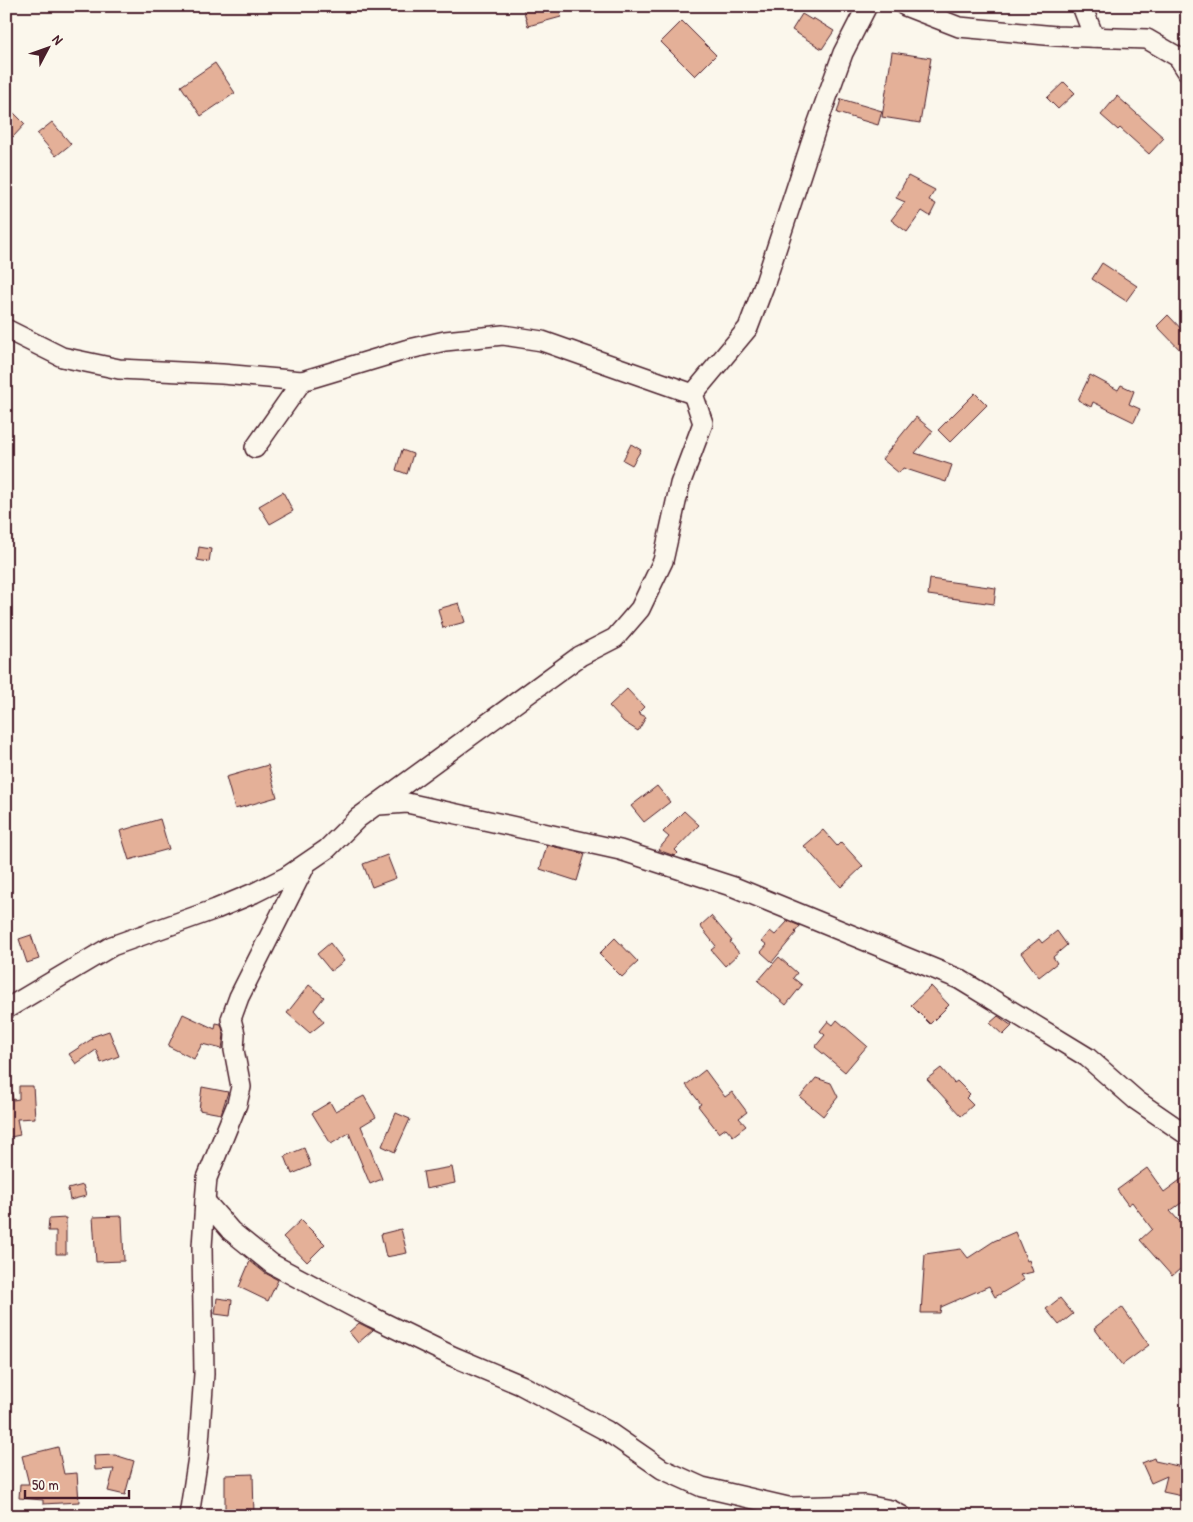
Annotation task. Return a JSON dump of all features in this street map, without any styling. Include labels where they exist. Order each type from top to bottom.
[{"type":"street","points":[[693,394],[748,328],[766,284],[817,125],[843,53],[867,6]]},
{"type":"street","points":[[905,6],[959,27],[1056,36],[1147,39],[1178,57],[1187,71]]},
{"type":"street","points":[[1082,6],[1094,37]]},
{"type":"street","points":[[6,329],[62,357],[119,369],[222,374],[302,381],[445,341],[503,335],[542,341],[693,394]]},
{"type":"street","points":[[255,448],[302,381]]},
{"type":"street","points":[[6,1009],[112,946],[254,894],[306,865],[327,849],[358,818],[580,656],[615,638],[640,609],[663,561],[680,484],[703,423],[693,394]]},
{"type":"street","points":[[376,806],[407,803],[620,850],[734,887],[959,979],[1087,1057],[1136,1100],[1187,1135]]},
{"type":"street","points":[[189,1516],[198,1457],[204,1374],[202,1247],[207,1178],[237,1104],[241,1087],[234,1050],[232,1019],[239,997],[306,865]]},
{"type":"street","points":[[205,1201],[231,1231],[272,1264],[443,1352],[521,1386],[607,1431],[662,1469],[686,1480],[702,1487],[788,1507],[866,1505],[891,1510],[902,1516]]},
{"type":"building","points":[[530,6],[558,6],[561,17],[528,26],[523,8]]},
{"type":"building","points":[[802,14],[812,20],[813,18],[834,31],[822,49],[792,30]]},
{"type":"building","points":[[682,21],[716,55],[695,76],[661,42]]},
{"type":"building","points":[[892,52],[931,58],[920,123],[882,117]]},
{"type":"building","points":[[215,63],[235,93],[201,116],[181,86]]},
{"type":"building","points":[[1064,82],[1075,93],[1058,109],[1047,98]]},
{"type":"building","points":[[1117,96],[1164,138],[1149,154],[1120,128],[1118,130],[1101,115]]},
{"type":"building","points":[[841,99],[882,111],[878,125],[837,113]]},
{"type":"building","points":[[6,105],[25,124],[13,137],[6,130]]},
{"type":"building","points":[[52,122],[71,144],[56,156],[37,134]]},
{"type":"building","points":[[908,176],[935,190],[929,200],[936,204],[930,216],[922,211],[907,232],[891,220],[905,202],[896,198]]},
{"type":"building","points":[[1102,263],[1137,286],[1126,301],[1092,279]]},
{"type":"building","points":[[1168,315],[1187,335],[1187,357],[1157,326]]},
{"type":"building","points":[[1090,375],[1118,390],[1121,385],[1134,391],[1129,404],[1140,409],[1134,422],[1093,402],[1091,407],[1078,400]]},
{"type":"building","points":[[975,393],[987,405],[950,442],[938,430]]},
{"type":"building","points":[[916,417],[933,431],[915,453],[952,465],[946,482],[903,468],[899,473],[882,459]]},
{"type":"building","points":[[631,444],[641,450],[632,465],[623,460]]},
{"type":"building","points":[[402,450],[413,454],[407,474],[396,470]]},
{"type":"building","points":[[283,492],[293,511],[270,524],[259,506]]},
{"type":"building","points":[[199,547],[211,549],[209,562],[197,560]]},
{"type":"building","points":[[930,579],[996,588],[994,604],[928,595]]},
{"type":"building","points":[[459,603],[465,622],[443,628],[438,609]]},
{"type":"building","points":[[627,689],[644,707],[638,713],[646,717],[638,731],[624,722],[609,706]]},
{"type":"building","points":[[268,765],[277,797],[235,809],[226,777]]},
{"type":"building","points":[[657,786],[670,802],[644,822],[631,806]]},
{"type":"building","points":[[684,811],[699,825],[675,850],[678,853],[675,856],[658,850],[669,837],[663,832]]},
{"type":"building","points":[[160,819],[169,849],[129,860],[120,831]]},
{"type":"building","points":[[823,830],[837,846],[841,842],[863,866],[841,887],[804,846]]},
{"type":"building","points":[[547,845],[585,854],[577,881],[540,869]]},
{"type":"building","points":[[387,855],[396,878],[372,887],[363,864]]},
{"type":"building","points":[[711,916],[732,941],[730,942],[739,953],[725,966],[711,950],[716,946],[700,926]]},
{"type":"building","points":[[788,921],[800,926],[772,962],[761,952],[767,945],[762,941],[770,931],[775,935]]},
{"type":"building","points":[[1057,931],[1067,945],[1053,957],[1057,963],[1039,977],[1021,953],[1039,939],[1042,943]]},
{"type":"building","points":[[31,935],[39,959],[27,963],[19,939]]},
{"type":"building","points":[[615,938],[638,962],[622,977],[599,954]]},
{"type":"building","points":[[330,943],[344,961],[331,971],[317,954]]},
{"type":"building","points":[[779,957],[797,973],[793,978],[802,985],[786,1005],[758,981]]},
{"type":"building","points":[[309,985],[324,997],[314,1010],[324,1022],[310,1033],[287,1013]]},
{"type":"building","points":[[931,986],[949,1005],[930,1024],[911,1005]]},
{"type":"building","points":[[183,1014],[215,1029],[216,1023],[221,1024],[224,1035],[222,1049],[202,1044],[194,1059],[168,1046]]},
{"type":"building","points":[[998,1016],[1012,1026],[1003,1035],[990,1023]]},
{"type":"building","points":[[837,1020],[867,1046],[845,1072],[815,1047],[825,1035],[820,1031],[828,1021],[833,1025]]},
{"type":"building","points":[[109,1031],[119,1056],[101,1063],[96,1050],[76,1064],[69,1054],[92,1039],[91,1037]]},
{"type":"building","points":[[941,1068],[954,1083],[957,1081],[970,1094],[966,1098],[973,1105],[961,1116],[927,1079]]},
{"type":"building","points":[[705,1070],[725,1097],[732,1092],[747,1112],[739,1118],[746,1126],[733,1136],[726,1128],[719,1133],[698,1106],[701,1104],[686,1085]]},
{"type":"building","points":[[816,1078],[831,1083],[838,1097],[823,1116],[800,1097]]},
{"type":"building","points":[[19,1086],[33,1086],[35,1118],[17,1119],[20,1135],[6,1138],[6,1094],[12,1094],[13,1100],[19,1099]]},
{"type":"building","points":[[202,1087],[228,1092],[221,1114],[199,1110]]},
{"type":"building","points":[[364,1096],[376,1117],[361,1126],[382,1179],[370,1184],[349,1133],[331,1144],[312,1113],[330,1102],[335,1111]]},
{"type":"building","points":[[396,1113],[410,1119],[395,1152],[382,1146]]},
{"type":"building","points":[[304,1148],[311,1166],[292,1174],[285,1156]]},
{"type":"building","points":[[452,1167],[455,1183],[426,1189],[423,1172]]},
{"type":"building","points":[[1147,1168],[1164,1192],[1187,1175],[1187,1199],[1170,1211],[1187,1230],[1187,1263],[1172,1276],[1140,1240],[1152,1229],[1132,1202],[1128,1205],[1117,1190]]},
{"type":"building","points":[[83,1185],[86,1196],[70,1200],[68,1189]]},
{"type":"building","points":[[122,1216],[124,1261],[96,1262],[93,1217]]},
{"type":"building","points":[[66,1218],[66,1254],[56,1254],[56,1231],[48,1231],[49,1219]]},
{"type":"building","points":[[301,1220],[325,1244],[307,1262],[283,1237]]},
{"type":"building","points":[[401,1229],[407,1253],[386,1257],[381,1234]]},
{"type":"building","points":[[1015,1232],[1033,1272],[1020,1275],[1024,1280],[995,1297],[989,1286],[941,1307],[940,1313],[921,1313],[925,1254],[961,1249],[968,1258],[994,1241]]},
{"type":"building","points":[[250,1261],[265,1273],[278,1280],[268,1301],[239,1287]]},
{"type":"building","points":[[217,1298],[232,1300],[230,1316],[215,1314]]},
{"type":"building","points":[[1060,1298],[1073,1314],[1059,1325],[1046,1309]]},
{"type":"building","points":[[1122,1307],[1149,1345],[1122,1365],[1094,1328]]},
{"type":"building","points":[[359,1323],[373,1330],[358,1343],[349,1332]]},
{"type":"building","points":[[58,1447],[64,1474],[77,1473],[79,1502],[43,1504],[43,1500],[19,1498],[20,1484],[29,1484],[22,1456]]},
{"type":"building","points":[[115,1455],[134,1461],[125,1495],[108,1491],[114,1469],[95,1470],[94,1456]]},
{"type":"building","points":[[1154,1458],[1155,1461],[1187,1468],[1187,1497],[1163,1492],[1167,1476],[1151,1483],[1142,1463]]},
{"type":"building","points":[[253,1474],[254,1516],[225,1516],[225,1475]]}]
